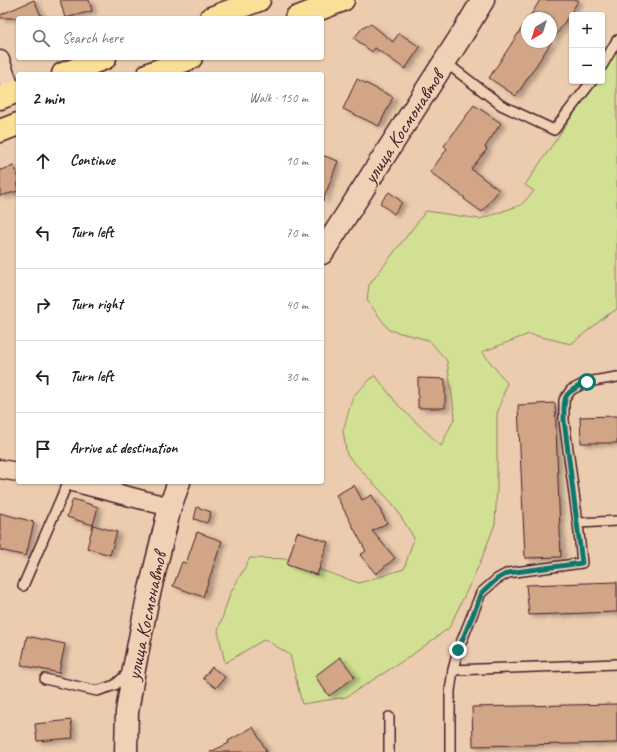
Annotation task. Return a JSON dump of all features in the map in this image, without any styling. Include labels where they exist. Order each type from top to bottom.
[{"type":"highway","points":[[216,16],[259,0]]},
{"type":"highway","points":[[301,16],[343,0]]},
{"type":"highway","points":[[68,72],[100,60]]},
{"type":"highway","points":[[154,72],[186,60]]},
{"type":"highway","points":[[0,131],[16,125]]},
{"type":"street","name":"улица Космонавтов","points":[[324,250],[445,62],[483,0]]},
{"type":"street","points":[[0,60],[10,94]]},
{"type":"street","points":[[0,469],[16,472]]},
{"type":"street","points":[[81,484],[170,507]]},
{"type":"street","name":"улица Космонавтов","points":[[126,752],[127,712],[147,602],[170,507],[178,484]]},
{"type":"lane","points":[[605,61],[617,40]]},
{"type":"lane","points":[[445,62],[501,105],[554,130],[590,84]]},
{"type":"lane","points":[[450,752],[450,691],[453,670],[458,650],[482,593],[497,579],[508,573],[582,563],[564,420],[564,400],[571,390],[587,382],[617,378]]},
{"type":"lane","points":[[22,586],[67,484]]},
{"type":"lane","points":[[578,523],[617,520]]},
{"type":"lane","points":[[453,670],[617,664]]},
{"type":"lane","points":[[45,679],[98,691],[115,685],[134,669]]},
{"type":"lane","points":[[389,717],[389,752]]},
{"type":"green space","points":[[617,51],[617,309],[571,344],[529,334],[482,352],[507,383],[497,414],[497,487],[495,524],[480,563],[449,628],[409,657],[346,697],[302,704],[290,655],[265,639],[225,663],[218,631],[230,594],[250,558],[288,559],[359,583],[404,569],[414,538],[393,504],[347,455],[343,431],[353,396],[375,375],[398,405],[441,446],[455,417],[447,361],[429,340],[389,330],[367,300],[369,285],[426,211],[480,219],[521,205],[534,191],[525,185],[594,84],[605,84],[605,68]]},
{"type":"building","points":[[34,0],[41,16],[16,16],[16,18],[0,18],[0,15]]},
{"type":"building","points":[[60,0],[89,0],[92,11],[73,16],[64,16]]},
{"type":"building","points":[[540,0],[579,0],[571,12],[569,12],[569,15],[557,34],[557,12],[533,12]]},
{"type":"building","points":[[371,24],[393,42],[399,33],[420,47],[405,69],[375,48],[372,52],[354,38],[364,26]]},
{"type":"building","points":[[521,29],[521,48],[548,48],[516,96],[489,78]]},
{"type":"building","points":[[357,79],[393,97],[379,126],[343,109]]},
{"type":"building","points":[[474,105],[501,123],[485,147],[487,149],[471,169],[499,190],[482,212],[430,172],[447,149],[444,146]]},
{"type":"building","points":[[324,156],[338,161],[324,198]]},
{"type":"building","points":[[14,166],[16,172],[16,192],[0,196],[0,170]]},
{"type":"building","points":[[389,192],[402,202],[394,214],[380,203]]},
{"type":"building","points":[[418,378],[445,379],[445,408],[418,408]]},
{"type":"building","points":[[555,403],[561,557],[525,558],[518,405]]},
{"type":"building","points":[[617,416],[617,443],[581,443],[580,417]]},
{"type":"building","points":[[354,485],[362,500],[372,495],[387,523],[372,531],[395,558],[376,574],[360,555],[366,551],[336,495]]},
{"type":"building","points":[[73,499],[98,507],[93,525],[67,517]]},
{"type":"building","points":[[197,507],[211,512],[207,523],[194,519]]},
{"type":"building","points":[[0,513],[34,522],[26,556],[0,550]]},
{"type":"building","points":[[93,525],[117,532],[110,555],[87,548]]},
{"type":"building","points":[[197,532],[222,541],[203,597],[173,586],[182,562],[186,563]]},
{"type":"building","points":[[297,532],[328,542],[317,575],[287,565]]},
{"type":"building","points":[[617,582],[617,612],[529,615],[526,585]]},
{"type":"building","points":[[27,636],[65,644],[59,673],[21,665]]},
{"type":"building","points":[[340,657],[355,677],[329,696],[315,676]]},
{"type":"building","points":[[212,667],[225,677],[216,688],[203,678]]},
{"type":"building","points":[[617,704],[617,743],[473,746],[472,707]]},
{"type":"building","points":[[71,720],[73,738],[37,741],[35,724]]},
{"type":"building","points":[[253,727],[267,752],[210,752],[229,743],[228,741]]},
{"type":"route","points":[[458,650],[482,593],[497,579],[508,573],[582,563],[564,420],[564,400],[571,390],[587,382]]}]
